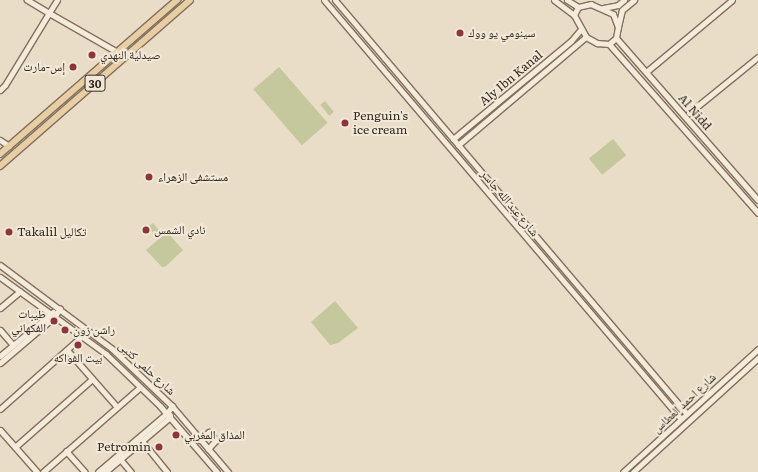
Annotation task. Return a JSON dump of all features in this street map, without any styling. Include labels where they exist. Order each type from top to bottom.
[{"type":"main road","name":"30","points":[[0,154],[177,0]]},
{"type":"main road","name":"30","points":[[0,166],[190,0]]},
{"type":"main road","points":[[50,111],[56,118]]},
{"type":"street","points":[[27,0],[117,52]]},
{"type":"street","points":[[0,90],[5,86],[57,0]]},
{"type":"street","name":"شارع عبد الله جاسر","points":[[324,0],[681,419]]},
{"type":"street","name":"شارع عبد الله جاسر","points":[[335,0],[687,414]]},
{"type":"street","points":[[554,0],[574,15],[586,37],[597,43],[609,44],[758,212]]},
{"type":"street","points":[[567,0],[578,7],[591,4],[603,8],[613,14],[618,27]]},
{"type":"street","points":[[603,8],[618,5],[624,0]]},
{"type":"street","points":[[609,44],[616,38],[622,10],[634,0]]},
{"type":"street","points":[[646,72],[732,0]]},
{"type":"street","points":[[574,15],[578,7]]},
{"type":"street","name":"Aly Ibn Kanal","points":[[453,139],[571,41],[581,30]]},
{"type":"street","points":[[458,145],[586,37]]},
{"type":"street","name":"Al Nidd","points":[[616,38],[758,200]]},
{"type":"street","points":[[689,113],[758,57]]},
{"type":"street","points":[[408,99],[414,93]]},
{"type":"street","points":[[0,140],[9,146]]},
{"type":"street","name":"شارع حلمى كتبى","points":[[0,265],[60,308],[111,348],[172,406],[228,472]]},
{"type":"street","name":"شارع حلمى كتبى","points":[[0,277],[106,354],[168,415],[217,472]]},
{"type":"street","points":[[0,308],[20,291]]},
{"type":"street","points":[[0,363],[60,308]]},
{"type":"street","points":[[0,356],[53,315]]},
{"type":"street","points":[[608,334],[615,329]]},
{"type":"street","points":[[0,330],[13,345]]},
{"type":"street","points":[[0,408],[82,336]]},
{"type":"street","name":"شارع احمد العطاس","points":[[623,472],[758,349]]},
{"type":"street","points":[[67,350],[117,407]]},
{"type":"street","name":"شارع احمد العطاس","points":[[633,472],[758,358]]},
{"type":"street","points":[[15,447],[92,379]]},
{"type":"street","points":[[43,472],[140,387]]},
{"type":"street","points":[[105,472],[142,441],[168,415],[172,406]]},
{"type":"street","points":[[98,472],[168,415]]},
{"type":"street","points":[[0,430],[37,472]]},
{"type":"street","points":[[200,440],[209,432],[216,440],[208,449]]},
{"type":"street","points":[[142,441],[167,472]]},
{"type":"street","points":[[66,451],[85,472]]},
{"type":"street","points":[[120,459],[131,472]]},
{"type":"green space","points":[[279,67],[328,123],[302,145],[253,89]]},
{"type":"green space","points":[[325,101],[334,112],[329,116],[320,105]]},
{"type":"green space","points":[[613,139],[626,155],[602,175],[589,159]]},
{"type":"green space","points":[[153,223],[161,233],[157,237],[148,227]]},
{"type":"green space","points":[[167,232],[183,250],[165,267],[162,267],[146,250]]},
{"type":"green space","points":[[335,301],[358,328],[338,343],[330,345],[311,322]]},
{"type":"place","name":"سينومي يو ووك","points":[[460,33]]},
{"type":"place","name":"صيدلية النهدي","points":[[92,55]]},
{"type":"place","name":"إس-مارت","points":[[73,67]]},
{"type":"place","name":"Penguin's ice cream","points":[[345,123]]},
{"type":"place","name":"مستشفى الزهراء","points":[[149,177]]},
{"type":"place","name":"نادي الشمس","points":[[146,230]]},
{"type":"place","name":"Takalil تكاليل","points":[[9,232]]},
{"type":"place","name":"طيبات الفكهاني","points":[[54,321]]},
{"type":"place","name":"راشن زون","points":[[65,330]]},
{"type":"place","name":"بيت الفواكه","points":[[78,345]]},
{"type":"place","name":"المذاق المغربي","points":[[176,435]]},
{"type":"place","name":"Petromin","points":[[159,447]]}]
